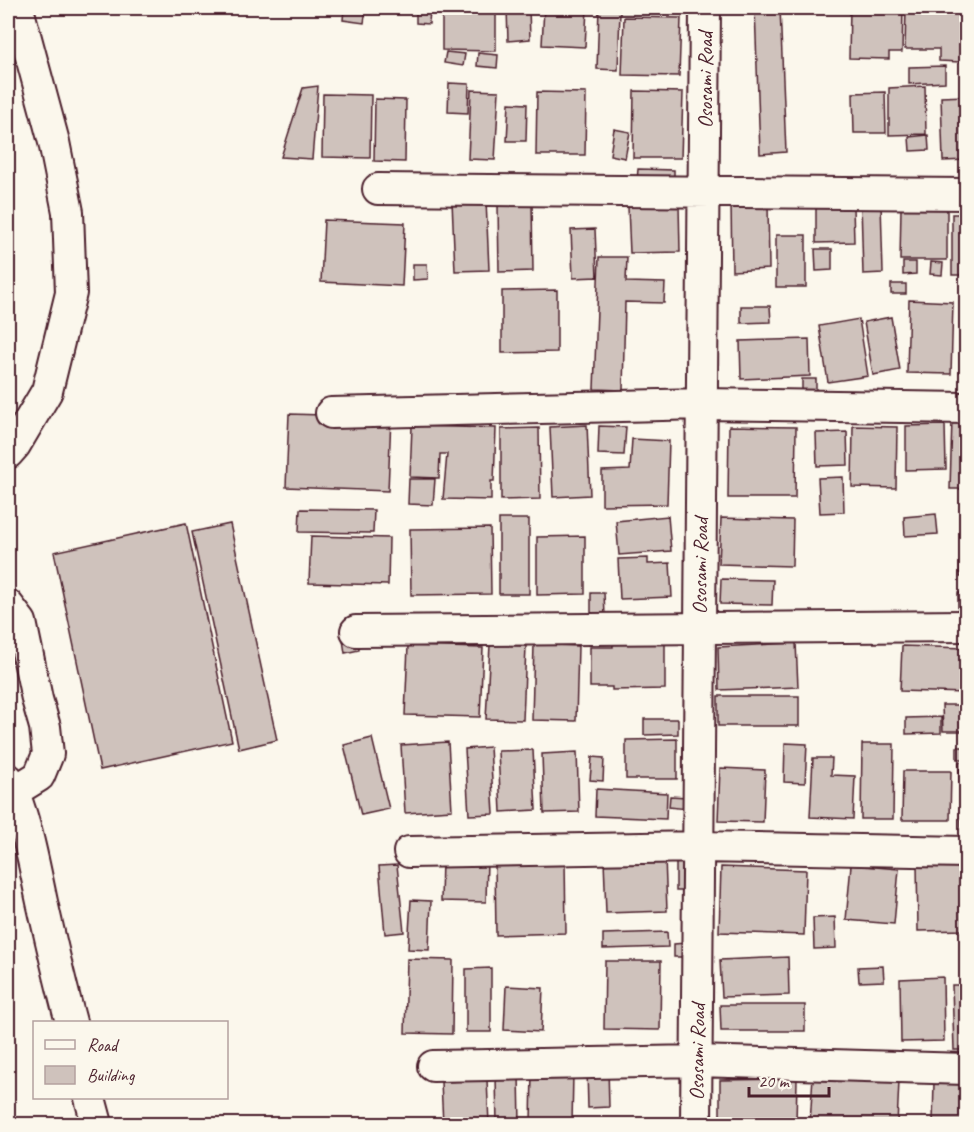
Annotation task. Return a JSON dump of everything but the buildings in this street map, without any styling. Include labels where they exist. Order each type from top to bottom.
[{"type":"street","name":"Ososami Road","points":[[696,1125],[705,8]]},
{"type":"street","points":[[8,453],[47,391],[71,293],[68,212],[54,142],[22,10]]},
{"type":"street","points":[[378,189],[966,194]]},
{"type":"street","points":[[331,413],[702,404],[966,408]]},
{"type":"street","points":[[8,605],[21,622],[45,727],[48,754],[39,776],[10,785],[28,836],[70,1021]]},
{"type":"street","points":[[356,631],[966,626]]},
{"type":"street","points":[[409,852],[699,847],[966,852]]},
{"type":"street","points":[[433,1066],[697,1061],[966,1070]]},
{"type":"street","points":[[90,1099],[97,1125]]}]
